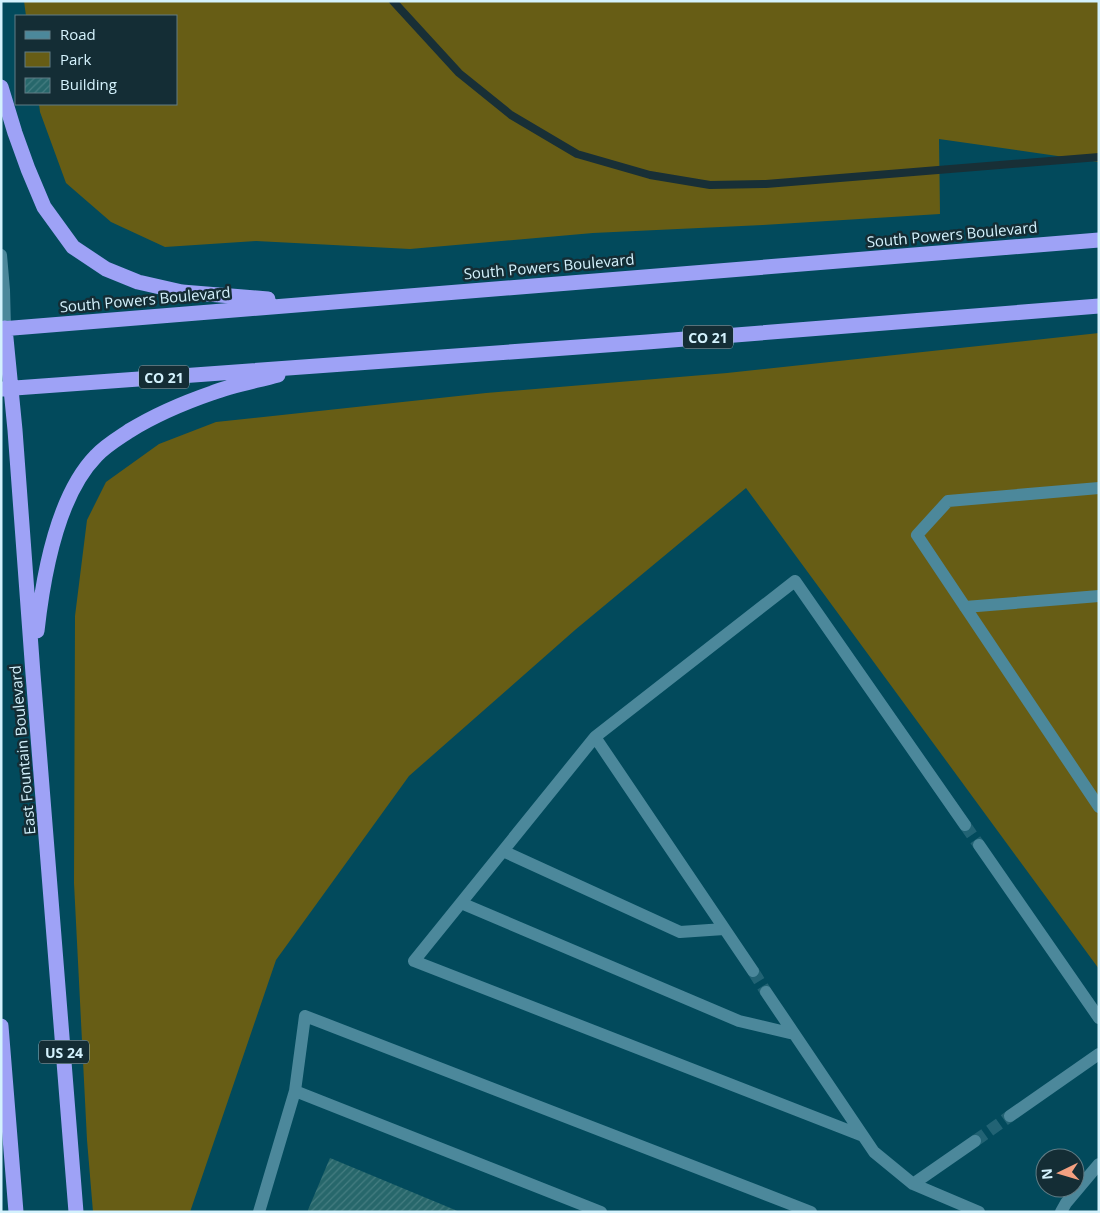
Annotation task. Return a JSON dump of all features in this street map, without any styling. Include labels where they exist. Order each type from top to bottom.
[{"type":"highway","points":[[1,88],[28,169],[44,207],[73,246],[106,269],[138,282],[182,292],[309,303]]},
{"type":"highway","name":"South Powers Boulevard","points":[[3,328],[1099,240]]},
{"type":"highway","name":"CO 21","points":[[6,389],[637,343],[1099,306]]},
{"type":"highway","name":"East Fountain Boulevard","points":[[3,328],[6,389],[33,674],[76,1212]]},
{"type":"highway","points":[[33,674],[40,604],[47,564],[66,504],[80,476],[95,456],[111,442],[149,419],[213,392],[316,365]]},
{"type":"highway","points":[[1,1026],[16,1212]]},
{"type":"street","name":"East Fountain Boulevard","points":[[1,255],[4,290],[3,328]]},
{"type":"street","points":[[1099,488],[948,501],[918,535],[965,607],[1094,793],[1099,807]]},
{"type":"street","points":[[863,1136],[414,961],[595,737],[795,581],[965,825]]},
{"type":"street","points":[[965,607],[1099,596]]},
{"type":"street","points":[[595,737],[753,971]]},
{"type":"street","points":[[979,846],[1099,1018]]},
{"type":"street","points":[[503,851],[680,932],[724,929]]},
{"type":"street","points":[[461,903],[740,1021],[794,1034]]},
{"type":"street","points":[[766,992],[874,1152],[913,1184],[979,1212]]},
{"type":"street","points":[[260,1212],[296,1091],[305,1016],[811,1212]]},
{"type":"street","points":[[1010,1116],[1099,1054]]},
{"type":"street","points":[[296,1091],[601,1212]]},
{"type":"street","points":[[913,1184],[975,1140]]},
{"type":"street","points":[[1061,1212],[1066,1203],[1099,1164]]},
{"type":"green space","points":[[24,1],[1099,1],[1099,162],[939,139],[940,214],[593,233],[410,249],[256,241],[165,247],[111,222],[66,183],[39,105],[178,105],[178,15],[26,15]]},
{"type":"green space","points":[[1099,333],[1099,969],[746,488],[575,630],[409,776],[276,960],[190,1212],[93,1212],[87,1140],[74,883],[75,616],[87,520],[106,482],[159,444],[216,422],[486,393],[727,373]]},
{"type":"building","points":[[330,1158],[460,1212],[308,1212]]},
{"type":"waterway","points":[[393,1],[459,73],[511,115],[577,154],[650,175],[710,185],[766,184],[1099,157]]},
{"type":"tunnel","points":[[965,825],[979,845]]},
{"type":"tunnel","points":[[753,971],[766,992]]},
{"type":"tunnel","points":[[975,1141],[1010,1116]]}]
